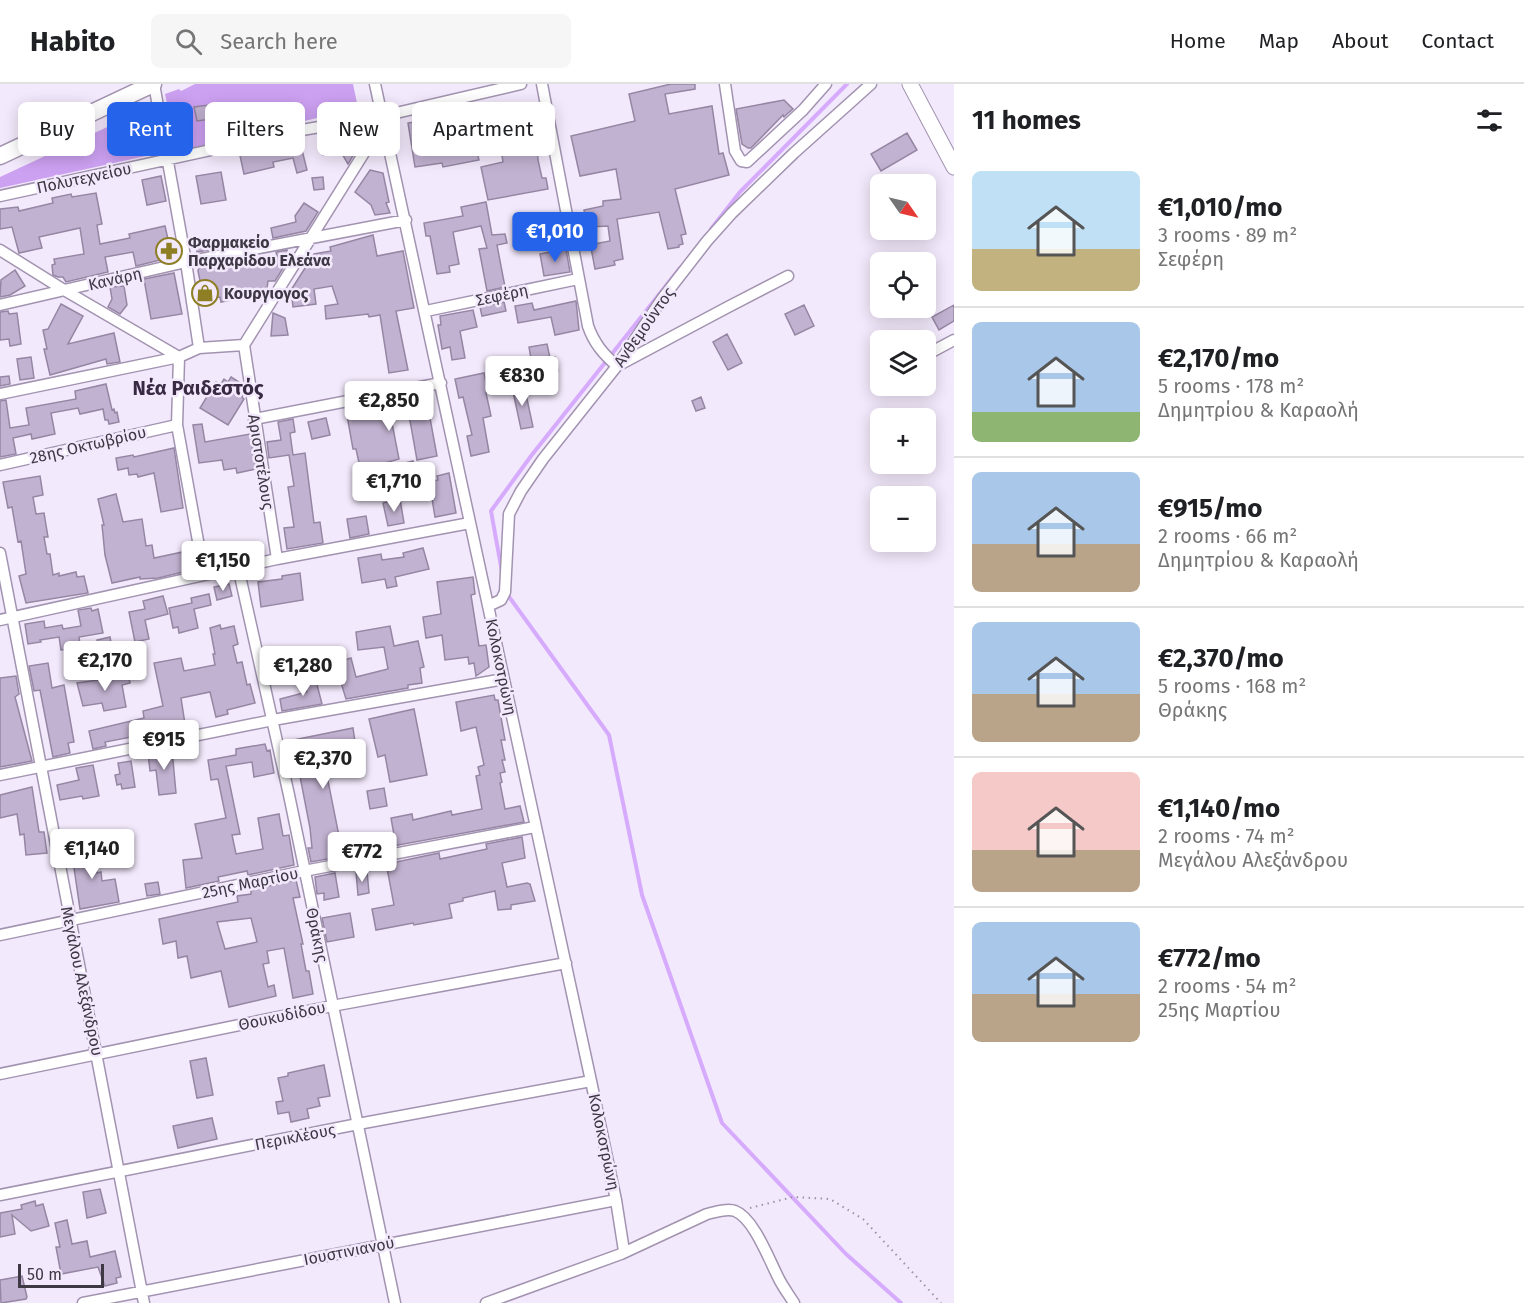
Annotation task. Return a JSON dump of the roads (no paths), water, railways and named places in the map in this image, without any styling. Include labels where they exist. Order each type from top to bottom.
[{"type":"main road","points":[[0,156],[153,84]]},
{"type":"street","points":[[153,84],[200,348]]},
{"type":"street","name":"Κολοκοτρώνη","points":[[375,84],[379,102]]},
{"type":"street","name":"Πολυτεχνείου","points":[[400,112],[521,84]]},
{"type":"street","points":[[542,84],[588,326],[601,352],[617,366],[789,276]]},
{"type":"street","points":[[725,84],[735,151],[741,161],[747,162],[803,110],[826,84]]},
{"type":"street","name":"Ανθεμούντος","points":[[488,606],[501,600],[505,592],[509,514],[521,491],[543,459],[617,366],[663,298],[707,241],[732,213],[794,153],[871,84]]},
{"type":"street","points":[[910,84],[954,167]]},
{"type":"street","name":"Πολυτεχνείου","points":[[0,196],[317,127]]},
{"type":"street","points":[[0,394],[179,357],[200,348],[244,345],[362,156]]},
{"type":"street","name":"Κολοκοτρώνη","points":[[391,156],[566,963],[616,1200],[624,1251]]},
{"type":"street","name":"Κανάρη","points":[[0,305],[186,262],[406,220]]},
{"type":"street","points":[[0,250],[179,357]]},
{"type":"street","name":"Σεφέρη","points":[[426,311],[578,279]]},
{"type":"street","points":[[936,350],[954,340]]},
{"type":"street","name":"Αριστοτέλους","points":[[244,345],[277,559]]},
{"type":"street","points":[[179,357],[177,425],[204,574]]},
{"type":"street","points":[[254,418],[441,383]]},
{"type":"street","name":"28ης Οκτωβρίου","points":[[0,465],[177,425]]},
{"type":"street","points":[[6,619],[204,574],[470,523]]},
{"type":"street","name":"Μεγάλου Αλεξάνδρου","points":[[0,553],[6,619],[42,767],[144,1303]]},
{"type":"street","name":"Θράκης","points":[[238,567],[273,720],[395,1303]]},
{"type":"street","points":[[0,775],[273,720],[504,679]]},
{"type":"street","name":"25ης Μαρτίου","points":[[0,935],[304,871],[535,827]]},
{"type":"street","name":"Θουκυδίδου","points":[[0,1074],[332,1006],[566,963]]},
{"type":"street","name":"Περικλέους","points":[[0,1195],[358,1124],[591,1081]]},
{"type":"street","name":"Ιουστινιανού","points":[[82,1303],[616,1200]]},
{"type":"street","points":[[486,1303],[624,1251],[707,1214],[718,1211],[735,1211],[747,1221],[762,1244],[794,1303]]},
{"type":"waterway","points":[[711,229],[740,192],[847,84]]},
{"type":"waterway","points":[[502,572],[491,511],[531,456],[680,268]]},
{"type":"waterway","points":[[507,594],[609,735],[642,895],[722,1123],[846,1254],[901,1303]]},
{"type":"place","name":"Φαρμακείο Παρχαρίδου Ελεάνα","points":[[169,251]]},
{"type":"place","name":"Κουργιογος","points":[[205,293]]},
{"type":"district","name":"Νέα Ραιδεστός","points":[[198,388]]}]
